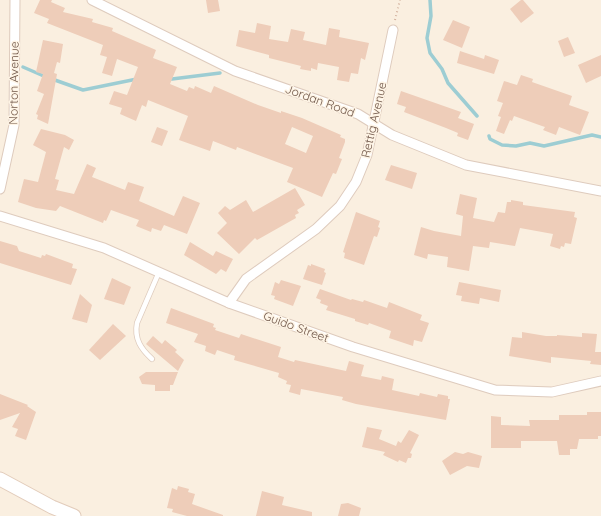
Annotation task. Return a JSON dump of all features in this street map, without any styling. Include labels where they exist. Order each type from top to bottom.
[{"type":"street","name":"Norton Avenue","points":[[0,189],[14,125],[15,0]]},
{"type":"street","name":"Jordan Road","points":[[92,0],[235,71],[358,114],[392,135],[466,165],[601,191]]},
{"type":"street","name":"Rettig Avenue","points":[[229,303],[246,279],[316,229],[340,206],[356,182],[367,155],[393,30]]},
{"type":"street","name":"Guido Street","points":[[0,216],[104,248],[229,303],[353,347],[495,390],[552,392],[601,381]]},
{"type":"street","points":[[0,479],[52,507],[74,516]]},
{"type":"lane","points":[[152,359],[141,348],[136,331],[137,323],[159,272]]},
{"type":"path","points":[[393,30],[400,0]]},
{"type":"building","points":[[40,0],[52,0],[51,2],[65,8],[63,12],[93,19],[92,22],[113,28],[112,31],[156,50],[153,58],[177,67],[170,84],[187,91],[189,87],[194,89],[195,86],[211,93],[214,86],[258,105],[302,118],[341,135],[340,137],[345,139],[345,142],[339,158],[342,159],[336,174],[333,173],[322,197],[287,182],[293,168],[237,147],[236,150],[213,141],[210,151],[179,140],[188,116],[148,100],[146,107],[142,105],[136,121],[120,114],[122,108],[109,104],[114,91],[127,95],[138,67],[117,59],[112,76],[102,73],[107,57],[100,55],[103,45],[47,23],[49,19],[34,13]],"holes":[[[292,127],[313,136],[306,153],[285,144]]]},
{"type":"building","points":[[206,0],[218,0],[220,11],[208,13]]},
{"type":"building","points":[[523,0],[534,13],[521,23],[510,9]]},
{"type":"building","points":[[453,20],[470,27],[462,48],[443,40]]},
{"type":"building","points":[[257,23],[271,26],[269,39],[288,42],[291,29],[305,32],[303,40],[326,45],[329,28],[340,30],[339,37],[369,43],[365,60],[361,58],[358,74],[351,73],[349,82],[337,80],[339,67],[318,63],[317,70],[311,68],[311,71],[300,69],[301,66],[269,58],[269,55],[236,46],[239,30],[255,33]]},
{"type":"building","points":[[568,37],[575,53],[564,57],[558,41]]},
{"type":"building","points":[[43,40],[63,44],[60,63],[57,62],[54,73],[57,74],[48,124],[37,119],[38,115],[36,114],[44,94],[37,91],[43,74],[36,72]]},
{"type":"building","points":[[460,51],[484,59],[485,55],[499,60],[494,74],[457,63]]},
{"type":"building","points":[[601,55],[601,76],[586,83],[578,65]]},
{"type":"building","points":[[521,75],[533,79],[532,82],[572,96],[569,105],[589,112],[580,135],[559,127],[556,135],[543,130],[545,127],[514,116],[512,121],[510,120],[504,134],[496,131],[501,117],[498,116],[503,103],[497,101],[504,81],[517,85]]},
{"type":"building","points":[[401,91],[461,112],[458,118],[474,124],[468,140],[457,136],[458,133],[404,112],[406,107],[397,104]]},
{"type":"building","points":[[157,127],[168,131],[162,146],[151,142]]},
{"type":"building","points":[[41,129],[65,135],[74,140],[69,150],[64,147],[55,179],[59,180],[56,190],[74,194],[87,164],[96,168],[92,177],[125,190],[128,182],[144,187],[139,201],[174,216],[183,196],[200,203],[187,234],[164,225],[161,231],[152,228],[151,232],[136,226],[139,220],[111,210],[106,221],[104,220],[103,223],[60,206],[56,211],[36,208],[18,202],[24,179],[38,182],[46,152],[33,145]]},
{"type":"building","points":[[391,165],[417,173],[412,189],[385,180]]},
{"type":"building","points":[[295,188],[305,205],[297,210],[299,213],[295,215],[296,218],[257,240],[255,238],[239,254],[217,233],[227,223],[218,213],[225,206],[230,210],[246,200],[253,212]]},
{"type":"building","points":[[460,194],[477,198],[473,218],[494,222],[498,212],[505,213],[507,202],[511,202],[511,200],[523,202],[523,205],[575,212],[574,217],[577,218],[571,244],[565,243],[564,247],[561,246],[560,249],[550,246],[553,234],[520,228],[515,246],[490,242],[489,248],[473,246],[469,271],[447,267],[448,257],[428,254],[427,259],[414,255],[421,227],[461,236],[463,216],[456,214]]},
{"type":"building","points":[[356,212],[380,221],[378,227],[380,228],[377,237],[374,236],[364,265],[344,258],[345,253],[343,252]]},
{"type":"building","points":[[0,241],[17,246],[19,251],[41,258],[42,255],[45,256],[46,254],[73,264],[72,268],[77,269],[71,285],[0,263]]},
{"type":"building","points":[[190,242],[213,256],[216,251],[233,259],[226,272],[221,269],[216,274],[184,255]]},
{"type":"building","points":[[311,264],[325,269],[324,272],[326,273],[322,285],[303,279],[308,265],[311,266]]},
{"type":"building","points":[[112,278],[131,287],[124,305],[104,299]]},
{"type":"building","points":[[281,280],[301,286],[293,306],[274,299],[275,296],[271,295],[275,282],[279,284]]},
{"type":"building","points":[[459,282],[501,290],[499,302],[480,298],[479,304],[461,301],[462,296],[456,295]]},
{"type":"building","points":[[320,289],[351,300],[363,302],[364,300],[387,308],[389,302],[422,315],[420,320],[429,323],[422,342],[414,340],[413,346],[389,338],[391,331],[369,323],[368,325],[355,321],[355,319],[326,310],[328,306],[320,303],[321,300],[316,298]]},
{"type":"building","points":[[80,294],[92,305],[87,323],[72,319]]},
{"type":"building","points":[[171,308],[214,324],[213,327],[216,328],[215,330],[239,338],[241,334],[281,347],[278,357],[294,362],[295,360],[346,371],[349,361],[364,365],[361,376],[381,380],[382,376],[394,379],[392,390],[419,396],[420,393],[437,397],[438,394],[448,396],[448,399],[450,399],[446,420],[356,404],[342,400],[343,397],[301,389],[300,395],[289,392],[291,385],[286,384],[287,381],[278,377],[279,373],[234,360],[235,356],[217,350],[215,355],[205,351],[206,346],[194,342],[198,334],[166,323]]},
{"type":"building","points":[[113,324],[126,336],[100,360],[89,350]]},
{"type":"building","points":[[522,332],[546,336],[557,335],[582,337],[582,333],[597,334],[595,352],[601,352],[601,365],[590,364],[591,361],[551,357],[551,363],[509,356],[512,337],[522,338]]},
{"type":"building","points":[[153,336],[162,344],[165,340],[177,350],[175,352],[184,360],[178,371],[146,344]]},
{"type":"building","points":[[146,372],[178,372],[173,385],[170,385],[170,391],[155,391],[155,385],[142,384],[139,377]]},
{"type":"building","points":[[0,394],[28,405],[27,406],[36,412],[26,440],[15,436],[18,429],[12,427],[20,413],[0,420]]},
{"type":"building","points":[[587,412],[601,412],[601,436],[598,436],[598,439],[579,439],[577,449],[570,449],[570,455],[559,455],[557,441],[521,441],[521,448],[491,448],[491,416],[501,417],[501,425],[530,426],[529,420],[559,420],[559,415],[587,415]]},
{"type":"building","points":[[367,427],[382,430],[379,439],[396,446],[398,441],[401,443],[409,430],[419,435],[410,453],[412,454],[411,458],[408,458],[406,463],[399,460],[398,462],[383,455],[385,452],[362,447]]},
{"type":"building","points":[[455,452],[463,454],[468,452],[482,456],[479,468],[467,466],[450,475],[442,461]]},
{"type":"building","points":[[178,486],[189,489],[188,492],[195,494],[192,504],[223,516],[187,516],[172,512],[173,509],[167,508],[172,488],[177,490]]},
{"type":"building","points":[[262,491],[284,497],[282,505],[312,512],[312,516],[256,516]]},
{"type":"building","points":[[348,503],[361,508],[359,516],[338,516],[341,504]]},
{"type":"waterway","points":[[430,0],[431,16],[427,38],[430,53],[442,69],[448,83],[477,116]]},
{"type":"waterway","points":[[23,67],[46,77]]},
{"type":"waterway","points":[[168,78],[172,79],[220,73]]},
{"type":"waterway","points":[[52,79],[83,90],[137,79]]},
{"type":"waterway","points":[[489,136],[490,139],[502,145],[516,146],[530,143],[544,146],[592,135],[601,137]]}]
